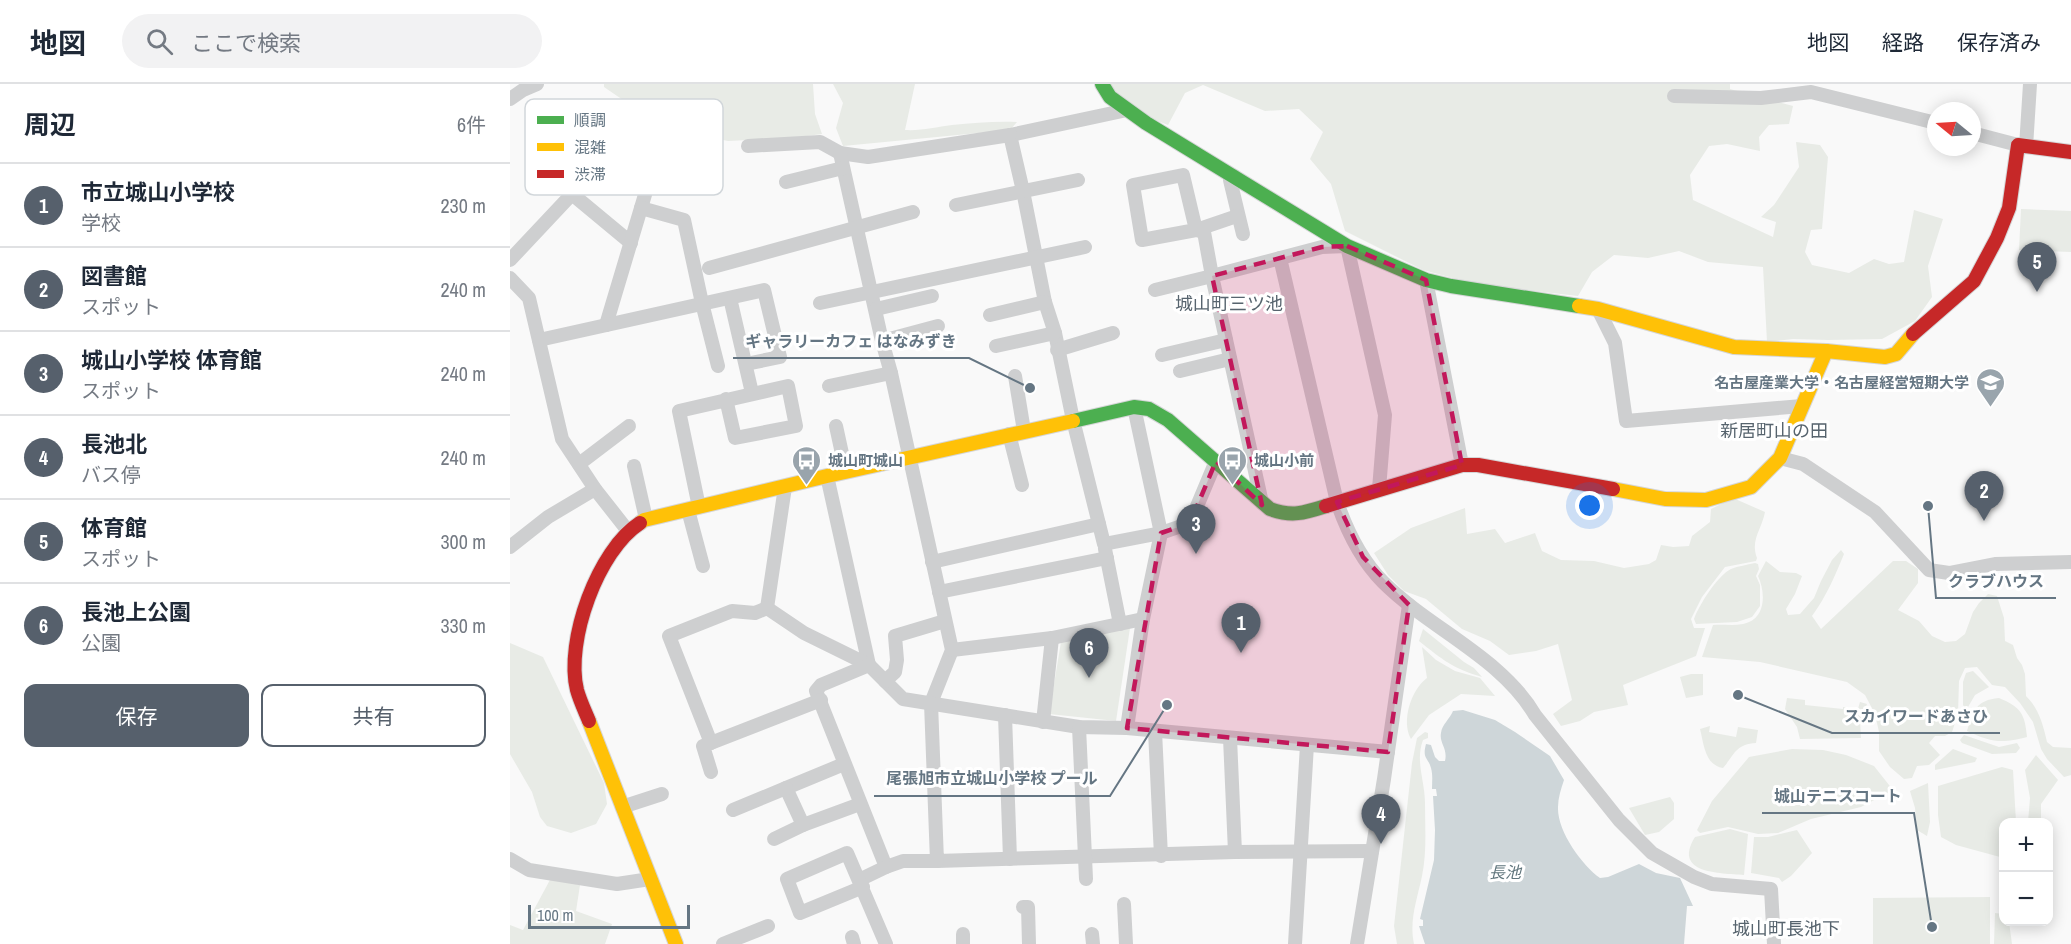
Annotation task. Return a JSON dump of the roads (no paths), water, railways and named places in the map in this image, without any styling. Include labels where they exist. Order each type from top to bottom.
[{"type":"street","points":[[510,99],[537,84]]},
{"type":"street","points":[[1102,84],[1110,97],[1126,110],[1347,246],[1426,280],[1599,309],[1734,347],[1826,351],[1885,357],[1896,354],[1907,339],[1974,281],[1997,238],[2009,208],[2022,146],[2030,84]]},
{"type":"street","points":[[1674,96],[1761,98],[1817,89],[1927,120]]},
{"type":"street","points":[[748,146],[820,142],[840,153],[868,157],[1010,135],[1126,110]]},
{"type":"street","points":[[1010,135],[1045,302],[1055,333],[1073,420],[1100,524],[1120,624]]},
{"type":"street","points":[[1981,135],[2022,146],[2071,152]]},
{"type":"street","points":[[840,153],[952,650],[931,703],[937,861]]},
{"type":"street","points":[[786,182],[843,168]]},
{"type":"street","points":[[1196,230],[1184,175],[1133,185],[1142,240],[1196,230],[1237,216]]},
{"type":"street","points":[[1233,176],[1230,180],[1243,234]]},
{"type":"street","points":[[956,205],[1078,180]]},
{"type":"street","points":[[510,260],[571,195]]},
{"type":"street","points":[[573,195],[631,243]]},
{"type":"street","points":[[606,325],[645,195]]},
{"type":"street","points":[[641,208],[684,219],[718,366]]},
{"type":"street","points":[[709,268],[913,213]]},
{"type":"street","points":[[1196,230],[1204,232],[1262,505]]},
{"type":"street","points":[[1155,290],[1322,247],[1347,246]]},
{"type":"street","points":[[1347,246],[1385,415],[1379,489]]},
{"type":"street","points":[[820,303],[1085,247]]},
{"type":"street","points":[[1280,258],[1337,502],[1344,522],[1363,557],[1382,581],[1409,605],[1486,663],[1524,697],[1535,715],[1619,820],[1652,853],[1694,877],[1712,884],[1771,889],[1774,944]]},
{"type":"street","points":[[510,278],[529,298],[562,440],[595,489],[628,531]]},
{"type":"street","points":[[1426,280],[1462,465]]},
{"type":"street","points":[[539,340],[764,290],[780,357],[746,364]]},
{"type":"street","points":[[876,309],[932,296]]},
{"type":"street","points":[[730,298],[752,393]]},
{"type":"street","points":[[990,315],[1045,302]]},
{"type":"street","points":[[1599,309],[1615,343],[1626,421],[1802,406]]},
{"type":"street","points":[[882,341],[938,326]]},
{"type":"street","points":[[996,346],[1055,333]]},
{"type":"street","points":[[1057,350],[1113,333]]},
{"type":"street","points":[[1162,355],[1226,340]]},
{"type":"street","points":[[676,944],[577,689],[576,658],[582,622],[590,594],[611,551],[628,531],[646,519],[1134,407],[1149,409],[1168,420],[1262,505],[1276,512],[1303,513],[1462,465],[1478,465],[1665,499],[1706,500],[1751,487],[1780,458],[1826,351]]},
{"type":"street","points":[[1180,371],[1230,359]]},
{"type":"street","points":[[829,386],[891,373]]},
{"type":"street","points":[[1015,376],[1024,431]]},
{"type":"street","points":[[703,566],[679,411],[726,399],[752,393],[788,386],[796,426],[735,438],[726,399]]},
{"type":"street","points":[[1127,728],[1143,619],[1161,533],[1134,407]]},
{"type":"street","points":[[579,464],[629,426]]},
{"type":"street","points":[[836,426],[846,472]]},
{"type":"street","points":[[1009,434],[1022,485]]},
{"type":"street","points":[[1780,458],[1803,464],[1875,512],[1929,570],[1949,573],[1995,564],[2071,562]]},
{"type":"street","points":[[939,592],[1106,551],[1190,523],[1216,461]]},
{"type":"street","points":[[634,466],[646,519]]},
{"type":"street","points":[[827,476],[869,665]]},
{"type":"street","points":[[767,608],[785,487]]},
{"type":"street","points":[[510,547],[548,517],[595,489]]},
{"type":"street","points":[[932,562],[1100,524]]},
{"type":"street","points":[[1357,944],[1409,605]]},
{"type":"street","points":[[767,608],[804,633],[869,665],[903,699],[1079,728],[1127,728],[1388,753]]},
{"type":"street","points":[[711,743],[669,636],[732,611],[755,613],[767,608]]},
{"type":"street","points":[[952,650],[1052,638],[1143,619]]},
{"type":"street","points":[[885,681],[896,672],[895,636],[945,621]]},
{"type":"street","points":[[1043,722],[1052,638]]},
{"type":"street","points":[[869,665],[818,688],[816,691],[886,867]]},
{"type":"street","points":[[711,772],[703,746],[821,700]]},
{"type":"street","points":[[1005,715],[1010,859]]},
{"type":"street","points":[[1079,728],[1086,879]]},
{"type":"street","points":[[1155,731],[1161,856]]},
{"type":"street","points":[[1230,738],[1235,852]]},
{"type":"street","points":[[1295,944],[1307,745]]},
{"type":"street","points":[[733,810],[844,764]]},
{"type":"street","points":[[786,788],[803,825]]},
{"type":"street","points":[[622,807],[662,794]]},
{"type":"street","points":[[774,839],[803,825],[860,804]]},
{"type":"street","points":[[886,944],[861,884],[847,854],[787,879],[800,913],[861,884],[886,867],[903,861],[1161,856],[1235,852],[1372,851]]},
{"type":"street","points":[[510,859],[529,870],[617,884],[650,879]]},
{"type":"street","points":[[1124,904],[1126,944]]},
{"type":"street","points":[[1023,907],[1028,907],[1029,944]]},
{"type":"street","points":[[723,944],[768,926]]},
{"type":"water","name":"長池","points":[[1463,710],[1495,720],[1550,756],[1564,780],[1558,804],[1559,816],[1566,837],[1586,865],[1600,878],[1639,864],[1656,873],[1680,878],[1693,906],[1687,906],[1684,944],[1425,944],[1419,926],[1423,926],[1423,920],[1420,919],[1434,860],[1433,796],[1437,796],[1436,789],[1432,789],[1432,771],[1425,755],[1425,749],[1426,744],[1431,745],[1435,757],[1439,761],[1445,761],[1441,737],[1444,724],[1453,711]]},
{"type":"place","name":"体育館","points":[[2037,292]]},
{"type":"place","name":"ギャラリーカフェ はなみずき","points":[[1030,388]]},
{"type":"place","name":"名古屋産業大学・名古屋経営短期大学","points":[[1990,408]]},
{"type":"place","name":"城山町城山","points":[[807,486]]},
{"type":"place","name":"城山小前","points":[[1233,486]]},
{"type":"place","name":"クラブハウス","points":[[1928,506]]},
{"type":"place","name":"図書館","points":[[1984,521]]},
{"type":"place","name":"城山小学校 体育館","points":[[1196,554]]},
{"type":"place","name":"市立城山小学校","points":[[1241,653]]},
{"type":"place","name":"長池上公園","points":[[1089,678]]},
{"type":"place","name":"スカイワードあさひ","points":[[1738,695]]},
{"type":"place","name":"尾張旭市立城山小学校 プール","points":[[1167,705]]},
{"type":"place","name":"長池北","points":[[1381,844]]},
{"type":"place","name":"城山テニスコート","points":[[1932,927]]},
{"type":"district","name":"城山町三ツ池","points":[[1229,303]]},
{"type":"district","name":"新居町山の田","points":[[1774,430]]},
{"type":"district","name":"城山町長池下","points":[[1786,928]]}]
